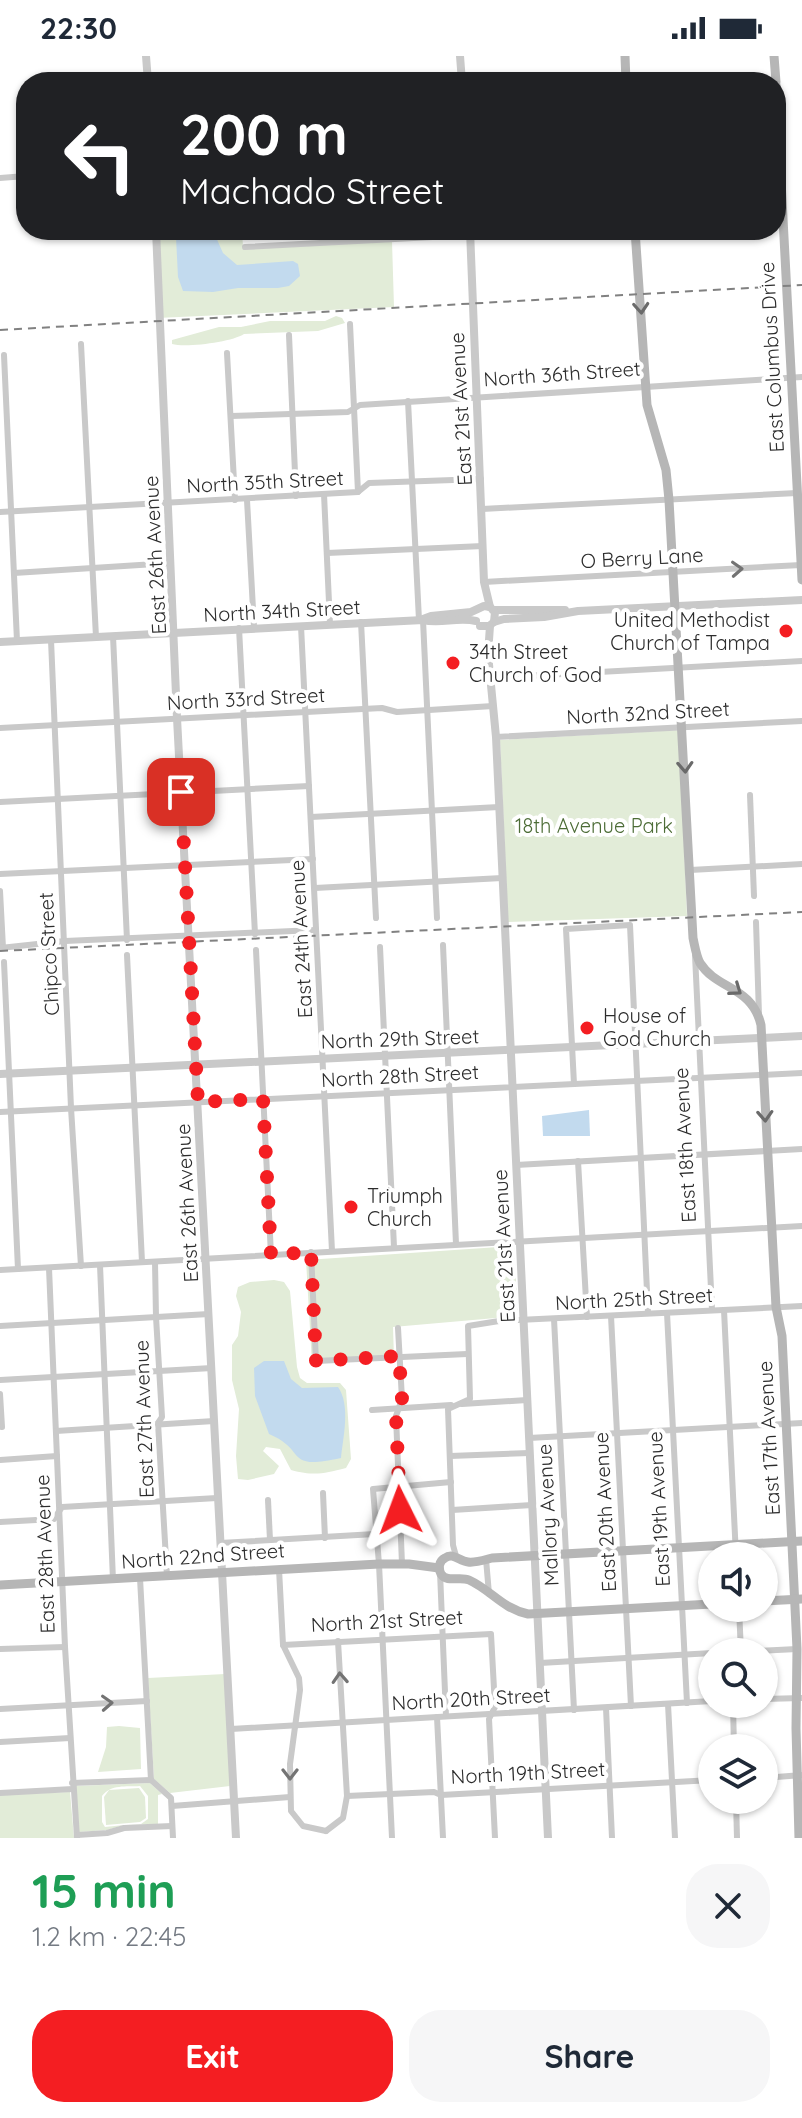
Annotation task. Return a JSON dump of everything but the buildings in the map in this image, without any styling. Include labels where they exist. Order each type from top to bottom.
[{"type":"main road","name":"East Columbus Drive","points":[[786,224],[797,377],[797,493],[802,580]]},
{"type":"main road","points":[[636,240],[647,405],[666,470],[669,500]]},
{"type":"main road","name":"East 18th Avenue","points":[[669,500],[696,952]]},
{"type":"main road","points":[[696,952],[701,964],[742,993],[759,1017]]},
{"type":"main road","name":"East 17th Avenue","points":[[759,1017],[776,1307],[782,1336],[786,1424],[797,1541],[799,1838]]},
{"type":"main road","points":[[777,1542],[797,1541]]},
{"type":"main road","points":[[458,1559],[473,1563],[534,1555],[698,1546]]},
{"type":"main road","points":[[445,1569],[462,1568],[458,1559]]},
{"type":"main road","name":"North 22nd Street","points":[[0,1585],[406,1564],[413,1561],[445,1569],[458,1559]]},
{"type":"main road","name":"North 21st Street","points":[[445,1569],[470,1580],[506,1606],[537,1614],[698,1605]]},
{"type":"main road","points":[[778,1600],[798,1599]]},
{"type":"street","name":"East 26th Avenue","points":[[156,240],[177,718],[236,1838]]},
{"type":"street","points":[[245,247],[358,240]]},
{"type":"street","name":"East 21st Avenue","points":[[470,240],[481,479],[483,614],[496,737],[548,1838]]},
{"type":"street","points":[[350,324],[358,492]]},
{"type":"street","points":[[289,335],[296,496]]},
{"type":"street","points":[[81,344],[96,637]]},
{"type":"street","points":[[227,353],[235,500]]},
{"type":"street","points":[[4,355],[4,429],[17,641]]},
{"type":"street","name":"North 36th Street","points":[[231,416],[348,412],[360,405],[408,401],[797,377]]},
{"type":"street","points":[[408,401],[437,918]]},
{"type":"street","name":"North 35th Street","points":[[0,512],[247,500],[358,492],[369,483],[481,479]]},
{"type":"street","points":[[482,509],[797,493]]},
{"type":"street","points":[[324,494],[330,624]]},
{"type":"street","points":[[247,500],[254,627]]},
{"type":"street","points":[[327,553],[483,546]]},
{"type":"street","points":[[14,573],[171,563]]},
{"type":"street","name":"O Berry Lane","points":[[484,584],[801,565]]},
{"type":"street","name":"North 34th Street","points":[[0,642],[361,622],[433,622],[467,619],[483,614],[802,600]]},
{"type":"street","name":"North 34th Street","points":[[483,614],[492,624],[504,619],[578,611]]},
{"type":"street","name":"East 21st Avenue","points":[[483,614],[492,624],[488,654]]},
{"type":"street","points":[[361,622],[376,918]]},
{"type":"street","name":"East 24th Avenue","points":[[301,626],[332,1251]]},
{"type":"street","points":[[239,628],[255,934]]},
{"type":"street","points":[[113,636],[127,940]]},
{"type":"street","name":"Chipco Street","points":[[51,640],[71,1108],[81,1266]]},
{"type":"street","points":[[491,678],[802,661]]},
{"type":"street","name":"North 33rd Street","points":[[0,728],[382,708],[397,712],[493,706]]},
{"type":"street","name":"North 32nd Street","points":[[496,737],[802,721]]},
{"type":"street","points":[[0,802],[309,786]]},
{"type":"street","points":[[750,795],[754,896]]},
{"type":"street","points":[[311,817],[499,807]]},
{"type":"street","points":[[0,874],[313,859]]},
{"type":"street","points":[[690,870],[802,864]]},
{"type":"street","points":[[315,888],[502,878]]},
{"type":"street","points":[[0,891],[2,948],[65,941],[315,930]]},
{"type":"street","points":[[756,922],[759,1017]]},
{"type":"street","points":[[574,1084],[566,929],[630,925],[648,1313]]},
{"type":"street","points":[[443,945],[456,1244]]},
{"type":"street","points":[[380,947],[394,1247]]},
{"type":"street","points":[[256,950],[271,1255]]},
{"type":"street","name":"East 18th Avenue","points":[[696,952],[693,958],[712,1310]]},
{"type":"street","points":[[127,955],[142,1262]]},
{"type":"street","points":[[4,962],[4,1074],[10,1111],[18,1269]]},
{"type":"street","name":"North 29th Street","points":[[4,1074],[802,1036]]},
{"type":"street","name":"North 28th Street","points":[[0,1112],[802,1073]]},
{"type":"street","points":[[516,1165],[802,1149]]},
{"type":"street","points":[[578,1161],[587,1317]]},
{"type":"street","points":[[0,1270],[802,1226]]},
{"type":"street","points":[[311,1252],[316,1361],[467,1354],[470,1399],[448,1409],[453,1545],[458,1559]]},
{"type":"street","name":"East 27th Avenue","points":[[155,1262],[162,1417],[158,1423],[167,1576]]},
{"type":"street","points":[[100,1265],[113,1580]]},
{"type":"street","name":"East 28th Avenue","points":[[49,1268],[65,1647],[77,1837]]},
{"type":"street","name":"North 25th Street","points":[[467,1354],[468,1326],[499,1321],[802,1306]]},
{"type":"street","points":[[724,1310],[736,1542]]},
{"type":"street","name":"East 19th Avenue","points":[[667,1313],[687,1703]]},
{"type":"street","points":[[0,1326],[209,1314]]},
{"type":"street","name":"East 20th Avenue","points":[[611,1316],[631,1706]]},
{"type":"street","name":"Mallory Avenue","points":[[554,1319],[574,1710]]},
{"type":"street","points":[[398,1328],[402,1399],[396,1416],[406,1564]]},
{"type":"street","points":[[0,1380],[212,1368]]},
{"type":"street","points":[[0,1394],[2,1427]]},
{"type":"street","points":[[372,1410],[527,1400]]},
{"type":"street","points":[[56,1431],[214,1421]]},
{"type":"street","points":[[529,1438],[802,1423]]},
{"type":"street","points":[[450,1456],[529,1453]]},
{"type":"street","points":[[0,1460],[57,1456]]},
{"type":"street","points":[[392,1838],[373,1489],[451,1482]]},
{"type":"street","points":[[323,1493],[325,1538]]},
{"type":"street","points":[[0,1522],[54,1519],[62,1507],[217,1498]]},
{"type":"street","points":[[268,1500],[270,1540]]},
{"type":"street","points":[[452,1510],[532,1505]]},
{"type":"street","points":[[220,1543],[375,1534]]},
{"type":"street","points":[[446,1716],[439,1589],[453,1545]]},
{"type":"street","points":[[486,1559],[489,1594]]},
{"type":"street","points":[[279,1569],[283,1645],[299,1678],[300,1690],[290,1764],[291,1811],[303,1826],[326,1834],[343,1818],[347,1796],[338,1641]]},
{"type":"street","points":[[140,1578],[151,1780],[171,1798],[173,1838]]},
{"type":"street","name":"North 21st Street","points":[[283,1645],[491,1634],[495,1707],[492,1714]]},
{"type":"street","points":[[0,1649],[65,1647]]},
{"type":"street","points":[[778,1650],[797,1649]]},
{"type":"street","points":[[540,1663],[698,1654]]},
{"type":"street","points":[[778,1699],[800,1698]]},
{"type":"street","points":[[0,1709],[147,1701]]},
{"type":"street","name":"North 20th Street","points":[[231,1729],[698,1702]]},
{"type":"street","points":[[668,1704],[675,1838]]},
{"type":"street","points":[[606,1708],[612,1838]]},
{"type":"street","points":[[492,1714],[489,1719],[495,1838]]},
{"type":"street","points":[[437,1717],[443,1838]]},
{"type":"street","points":[[0,1742],[70,1738]]},
{"type":"street","points":[[778,1777],[799,1776]]},
{"type":"street","points":[[0,1793],[151,1780]]},
{"type":"street","name":"North 19th Street","points":[[347,1796],[434,1792],[441,1795],[698,1781]]},
{"type":"street","points":[[172,1806],[290,1797]]},
{"type":"street","points":[[736,1814],[737,1838]]},
{"type":"street","points":[[77,1837],[124,1828],[172,1826]]},
{"type":"green space","points":[[153,240],[243,240],[243,247],[392,241],[394,307],[157,318]]},
{"type":"green space","points":[[336,316],[345,323],[318,331],[244,334],[209,344],[172,344],[172,340],[219,327],[241,327],[270,321],[325,321]]},
{"type":"green space","name":"18th Avenue Park","points":[[679,730],[687,916],[508,922],[500,740]]},
{"type":"green space","points":[[514,1246],[518,1316],[393,1327],[394,1359],[312,1364],[306,1260]]},
{"type":"green space","points":[[250,1282],[284,1282],[290,1291],[300,1378],[307,1383],[340,1383],[346,1390],[351,1459],[346,1468],[306,1473],[291,1470],[280,1449],[266,1447],[263,1451],[279,1466],[274,1474],[238,1479],[239,1409],[232,1380],[232,1345],[238,1336],[241,1312],[236,1296],[238,1287]]},
{"type":"green space","points":[[225,1674],[230,1786],[170,1793],[154,1779],[148,1678]]},
{"type":"green space","points":[[107,1727],[140,1728],[141,1769],[98,1772],[106,1747]]},
{"type":"green space","points":[[150,1783],[162,1794],[158,1795],[158,1824],[126,1825],[141,1824],[148,1819],[148,1796],[140,1786],[119,1787],[102,1796],[102,1822],[105,1827],[124,1825],[79,1832],[76,1786]]},
{"type":"green space","points":[[139,1788],[145,1797],[146,1818],[140,1822],[106,1825],[104,1797],[109,1790]]},
{"type":"green space","points":[[70,1792],[74,1838],[0,1838],[0,1795]]},
{"type":"water","points":[[176,240],[217,240],[223,253],[237,265],[293,261],[298,264],[300,276],[289,286],[213,292],[183,291],[178,277]]},
{"type":"water","points":[[589,1110],[590,1136],[543,1136],[542,1116]]},
{"type":"water","points":[[264,1361],[284,1361],[291,1379],[302,1388],[338,1387],[345,1412],[341,1458],[311,1462],[303,1460],[289,1446],[269,1434],[255,1396],[254,1368]]},
{"type":"railway","points":[[0,330],[802,285]]},
{"type":"railway","points":[[0,951],[802,912]]},
{"type":"place","name":"United Methodist Church of Tampa","points":[[786,631]]},
{"type":"place","name":"34th Street Church of God","points":[[453,663]]},
{"type":"place","name":"House of God Church","points":[[587,1028]]},
{"type":"place","name":"Triumph Church","points":[[351,1207]]},
{"type":"route","points":[[181,792],[198,1102],[263,1099],[271,1255],[311,1252],[316,1361],[399,1356],[402,1399],[396,1416],[400,1510]]}]
